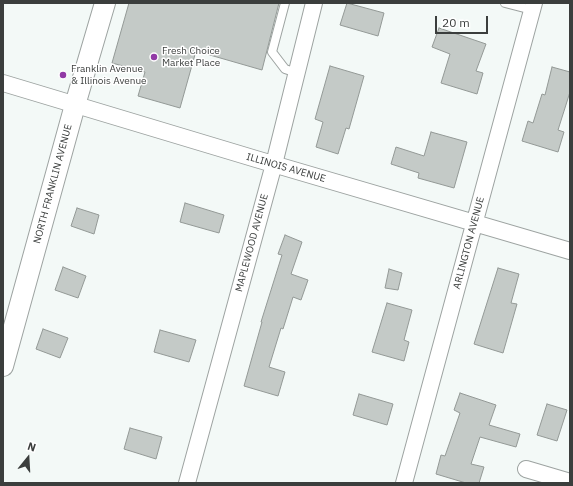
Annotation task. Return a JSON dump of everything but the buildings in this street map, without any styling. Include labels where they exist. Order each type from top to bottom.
[{"type":"street","name":"NORTH FRANKLIN AVENUE","points":[[3,366],[75,105],[105,3]]},
{"type":"street","name":"MAPLEWOOD AVENUE","points":[[188,483],[274,164],[314,3]]},
{"type":"street","name":"ARLINGTON AVENUE","points":[[404,483],[533,7]]},
{"type":"street","name":"ILLINOIS AVENUE","points":[[3,83],[570,251]]},
{"type":"street","points":[[526,469],[570,482]]},
{"type":"lane","points":[[285,3],[272,52],[285,69],[297,73]]},
{"type":"lane","points":[[505,3],[533,7]]},
{"type":"place","name":"Fresh Choice Market Place","points":[[154,57]]},
{"type":"place","name":"Franklin Avenue & Illinois Avenue","points":[[63,75]]}]
